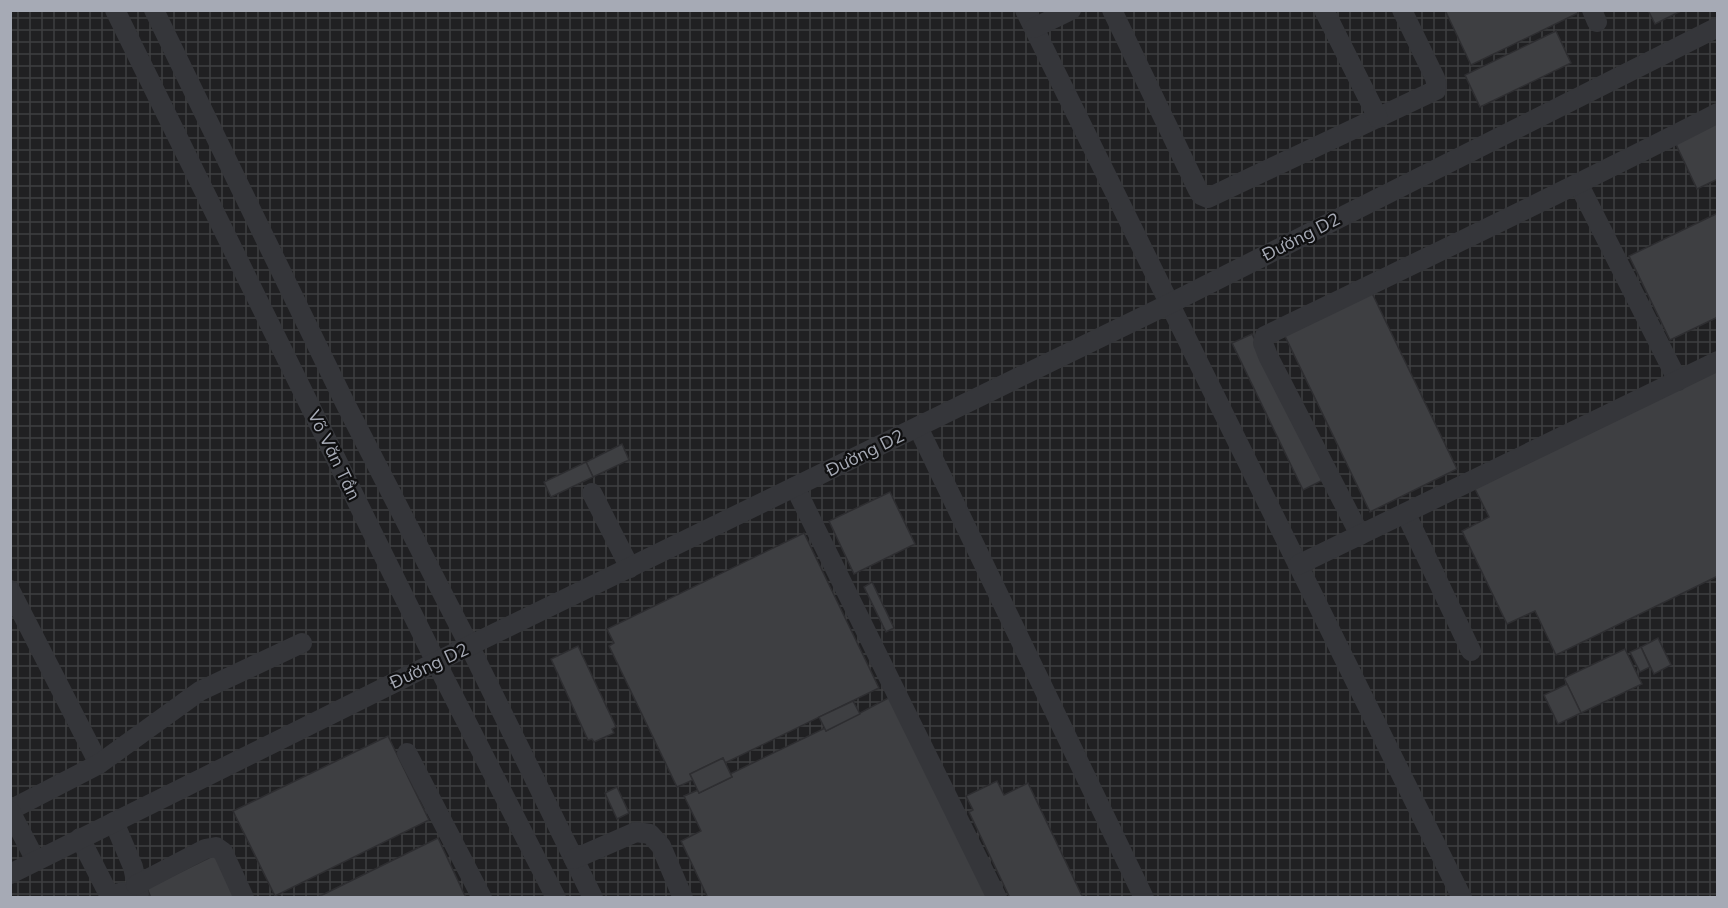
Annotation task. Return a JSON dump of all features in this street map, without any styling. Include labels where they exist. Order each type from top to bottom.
[{"type":"street","name":"Võ Văn Tần","points":[[115,10],[436,662],[556,897]]},
{"type":"street","name":"Võ Văn Tần","points":[[154,10],[345,403],[470,647],[593,897]]},
{"type":"street","points":[[1071,10],[1030,19],[1462,897]]},
{"type":"street","points":[[1112,10],[1197,188],[1201,195],[1208,198],[1436,90],[1437,86],[1402,10]]},
{"type":"street","points":[[1324,10],[1378,118]]},
{"type":"street","name":"Đường D2","points":[[10,874],[436,662],[1169,304],[1718,27]]},
{"type":"street","points":[[1360,535],[1268,356],[1263,343],[1265,336],[1479,231],[1579,185],[1718,113]]},
{"type":"street","points":[[1579,185],[1678,381]]},
{"type":"street","points":[[1298,565],[1718,361]]},
{"type":"street","points":[[918,427],[1144,897]]},
{"type":"street","points":[[795,487],[997,897]]},
{"type":"street","points":[[592,493],[630,568]]},
{"type":"street","points":[[1406,514],[1472,651]]},
{"type":"street","points":[[10,590],[99,764]]},
{"type":"street","points":[[36,861],[10,811],[99,764],[200,691],[302,643]]},
{"type":"street","points":[[407,753],[482,897]]},
{"type":"street","points":[[114,822],[133,867],[124,895]]},
{"type":"street","points":[[574,859],[636,832],[650,834],[661,846],[683,897]]},
{"type":"street","points":[[80,838],[99,876],[124,895]]},
{"type":"street","points":[[124,895],[205,849],[216,847],[223,852],[244,897]]},
{"type":"shaded area","points":[[11,11],[1717,11],[1717,897],[11,897]]},
{"type":"building","points":[[1445,10],[1577,10],[1578,13],[1471,65]]},
{"type":"building","points":[[1648,10],[1683,10],[1655,24]]},
{"type":"building","points":[[1556,31],[1571,63],[1480,107],[1465,75]]},
{"type":"building","points":[[1718,119],[1718,179],[1697,189],[1674,140]]},
{"type":"building","points":[[1718,213],[1718,317],[1670,340],[1629,256]]},
{"type":"building","points":[[1371,291],[1457,469],[1370,512],[1284,334]]},
{"type":"building","points":[[1252,334],[1323,480],[1303,490],[1232,343]]},
{"type":"building","points":[[1718,366],[1718,576],[1556,655],[1535,611],[1507,624],[1462,531],[1489,517],[1473,485]]},
{"type":"building","points":[[622,444],[629,460],[593,477],[586,462]]},
{"type":"building","points":[[586,462],[593,477],[551,497],[544,482]]},
{"type":"building","points":[[890,492],[915,544],[854,574],[829,521]]},
{"type":"building","points":[[804,533],[879,688],[725,763],[723,758],[690,774],[693,780],[677,787],[609,646],[614,643],[607,629]]},
{"type":"building","points":[[872,582],[894,628],[886,632],[864,587]]},
{"type":"building","points":[[1658,638],[1671,665],[1654,674],[1641,647]]},
{"type":"building","points":[[578,646],[616,727],[612,729],[614,733],[594,742],[592,739],[588,740],[551,659]]},
{"type":"building","points":[[1641,647],[1650,667],[1640,672],[1630,652]]},
{"type":"building","points":[[1625,649],[1642,684],[1581,713],[1564,678]]},
{"type":"building","points":[[1567,684],[1581,713],[1558,724],[1544,695]]},
{"type":"building","points":[[894,695],[991,898],[708,898],[681,841],[701,831],[684,796],[698,790],[699,793],[732,777],[730,774],[825,728],[826,731]]},
{"type":"building","points":[[853,701],[860,714],[826,731],[819,717]]},
{"type":"building","points":[[388,736],[429,820],[275,896],[233,811]]},
{"type":"building","points":[[723,758],[732,777],[699,793],[690,774]]},
{"type":"building","points":[[997,781],[1004,795],[1028,783],[1083,898],[1010,898],[969,812],[973,810],[966,796]]},
{"type":"building","points":[[617,787],[629,813],[617,819],[605,793]]},
{"type":"building","points":[[438,838],[466,898],[316,898]]},
{"type":"building","points":[[221,852],[243,898],[151,898],[147,888]]}]
